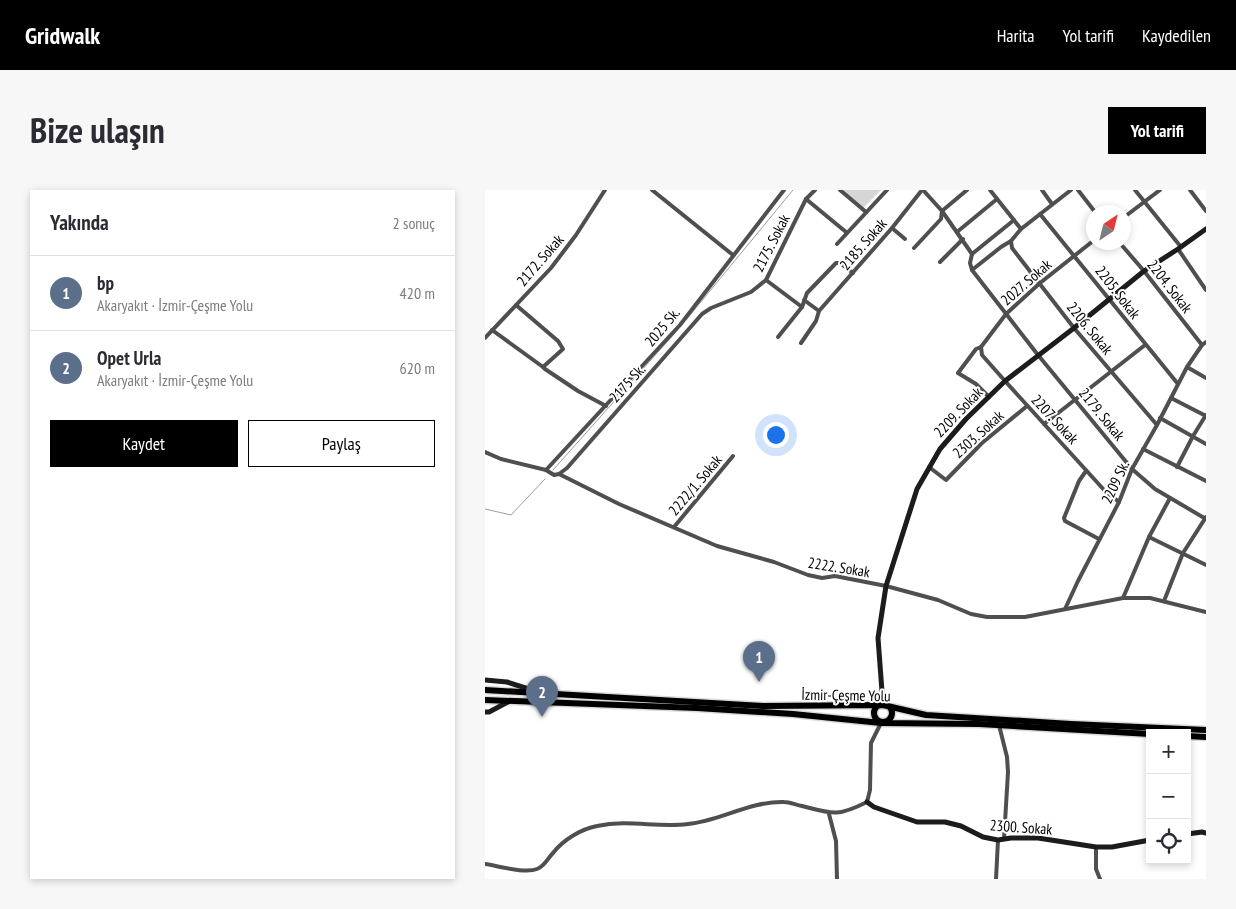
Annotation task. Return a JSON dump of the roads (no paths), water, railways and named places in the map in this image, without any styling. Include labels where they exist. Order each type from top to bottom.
[{"type":"highway","name":"İzmir-Çeşme Yolu","points":[[485,690],[763,706],[883,705],[926,715],[1206,730]]},
{"type":"highway","name":"İzmir-Çeşme Yolu","points":[[485,701],[706,708],[881,722],[999,725],[1146,734]]},
{"type":"highway","points":[[883,705],[889,708],[891,713],[888,720],[881,722],[875,718],[875,712],[877,707],[883,705]]},
{"type":"highway","points":[[1191,736],[1206,737]]},
{"type":"street","name":"2172. Sokak","points":[[485,338],[551,268],[605,190]]},
{"type":"street","points":[[653,190],[733,255]]},
{"type":"street","name":"2025 Sk.","points":[[546,470],[679,325],[785,190]]},
{"type":"street","name":"2175. Sokak","points":[[711,308],[751,292],[766,280],[805,199],[815,190]]},
{"type":"street","points":[[840,190],[866,212]]},
{"type":"street","points":[[837,244],[846,232],[887,190]]},
{"type":"street","points":[[923,190],[942,211],[972,254]]},
{"type":"street","name":"2185. Sokak","points":[[801,342],[816,321],[819,311],[923,190]]},
{"type":"street","points":[[915,248],[941,219],[942,211],[967,190]]},
{"type":"street","points":[[990,190],[1021,230]]},
{"type":"street","points":[[1042,190],[1052,204]]},
{"type":"street","points":[[1014,220],[972,254],[970,263],[972,270],[1011,241],[1021,230],[1071,190]]},
{"type":"street","points":[[1078,190],[1090,205]]},
{"type":"street","points":[[1135,190],[1180,248],[1206,290]]},
{"type":"street","points":[[1131,212],[1160,190]]},
{"type":"street","points":[[1190,190],[1206,211]]},
{"type":"street","points":[[805,199],[846,232]]},
{"type":"street","points":[[957,232],[997,199]]},
{"type":"street","name":"2205. Sokak","points":[[1040,214],[1178,384]]},
{"type":"street","points":[[892,228],[905,240]]},
{"type":"street","name":"2209. Sokak","points":[[883,705],[878,638],[886,586],[917,489],[946,440],[1005,382],[1038,355],[1144,270],[1180,248],[1206,229]]},
{"type":"street","points":[[940,262],[963,239]]},
{"type":"street","name":"2206. Sokak","points":[[1011,241],[1012,248],[1074,328],[1157,425]]},
{"type":"street","name":"2027. Sokak","points":[[989,397],[976,384],[958,373],[1006,314],[1086,247]]},
{"type":"street","name":"2204. Sokak","points":[[1126,250],[1204,343]]},
{"type":"street","points":[[778,338],[802,307],[807,293],[836,263],[840,263],[853,273]]},
{"type":"street","name":"2179. Sokak","points":[[972,270],[1131,469],[1155,489],[1206,518]]},
{"type":"street","points":[[766,280],[802,307]]},
{"type":"street","points":[[804,300],[819,311]]},
{"type":"street","points":[[516,305],[557,341],[563,349],[543,367]]},
{"type":"street","name":"2175 Sk.","points":[[559,474],[567,468],[702,314],[711,308]]},
{"type":"street","points":[[492,330],[578,391],[606,406]]},
{"type":"street","name":"2209 Sk.","points":[[1065,609],[1119,502],[1131,469],[1157,425],[1187,367],[1204,343]]},
{"type":"street","points":[[1044,424],[1145,345]]},
{"type":"street","name":"2207. Sokak","points":[[981,347],[982,355],[1005,382],[1105,490],[1119,502]]},
{"type":"street","points":[[1187,367],[1206,378]]},
{"type":"street","points":[[1171,398],[1206,416],[1177,467]]},
{"type":"street","name":"2303. Sokak","points":[[929,467],[946,480],[982,443],[1027,406]]},
{"type":"street","points":[[1160,418],[1206,444]]},
{"type":"street","points":[[1143,449],[1206,482]]},
{"type":"street","name":"2222. Sokak","points":[[485,452],[546,470],[554,476],[559,474],[619,504],[717,546],[774,562],[808,575],[822,578],[835,576],[886,586],[938,600],[971,614],[987,617],[1025,617],[1123,598],[1150,598],[1206,612]]},
{"type":"street","name":"2222/1. Sokak","points":[[674,528],[733,456]]},
{"type":"street","points":[[1087,471],[1079,480],[1064,518],[1065,521],[1099,539]]},
{"type":"street","points":[[1123,598],[1149,537],[1170,498]]},
{"type":"street","points":[[1164,601],[1183,553],[1206,518]]},
{"type":"street","points":[[1149,537],[1206,565]]},
{"type":"street","points":[[485,680],[507,682],[538,692]]},
{"type":"street","points":[[485,712],[496,709],[511,701]]},
{"type":"street","points":[[485,864],[525,871],[536,869],[544,865],[562,843],[596,826],[622,823],[670,826],[690,824],[766,804],[785,802],[829,814],[846,812],[867,802],[870,790],[871,743],[881,722]]},
{"type":"street","points":[[996,879],[1008,772],[1007,757],[999,725]]},
{"type":"street","name":"2300. Sokak","points":[[867,802],[874,807],[917,822],[945,822],[961,826],[983,837],[1001,840],[1038,838],[1096,847],[1111,847],[1146,841]]},
{"type":"street","points":[[829,814],[835,841],[837,879]]},
{"type":"street","points":[[1191,833],[1206,833]]},
{"type":"street","points":[[1096,847],[1096,869],[1100,879]]},
{"type":"waterway","points":[[686,320],[793,190]]},
{"type":"waterway","points":[[553,470],[675,333]]},
{"type":"waterway","points":[[485,509],[511,515],[545,479]]},
{"type":"place","name":"bp","points":[[759,682]]},
{"type":"place","name":"Opet Urla","points":[[542,717]]}]
